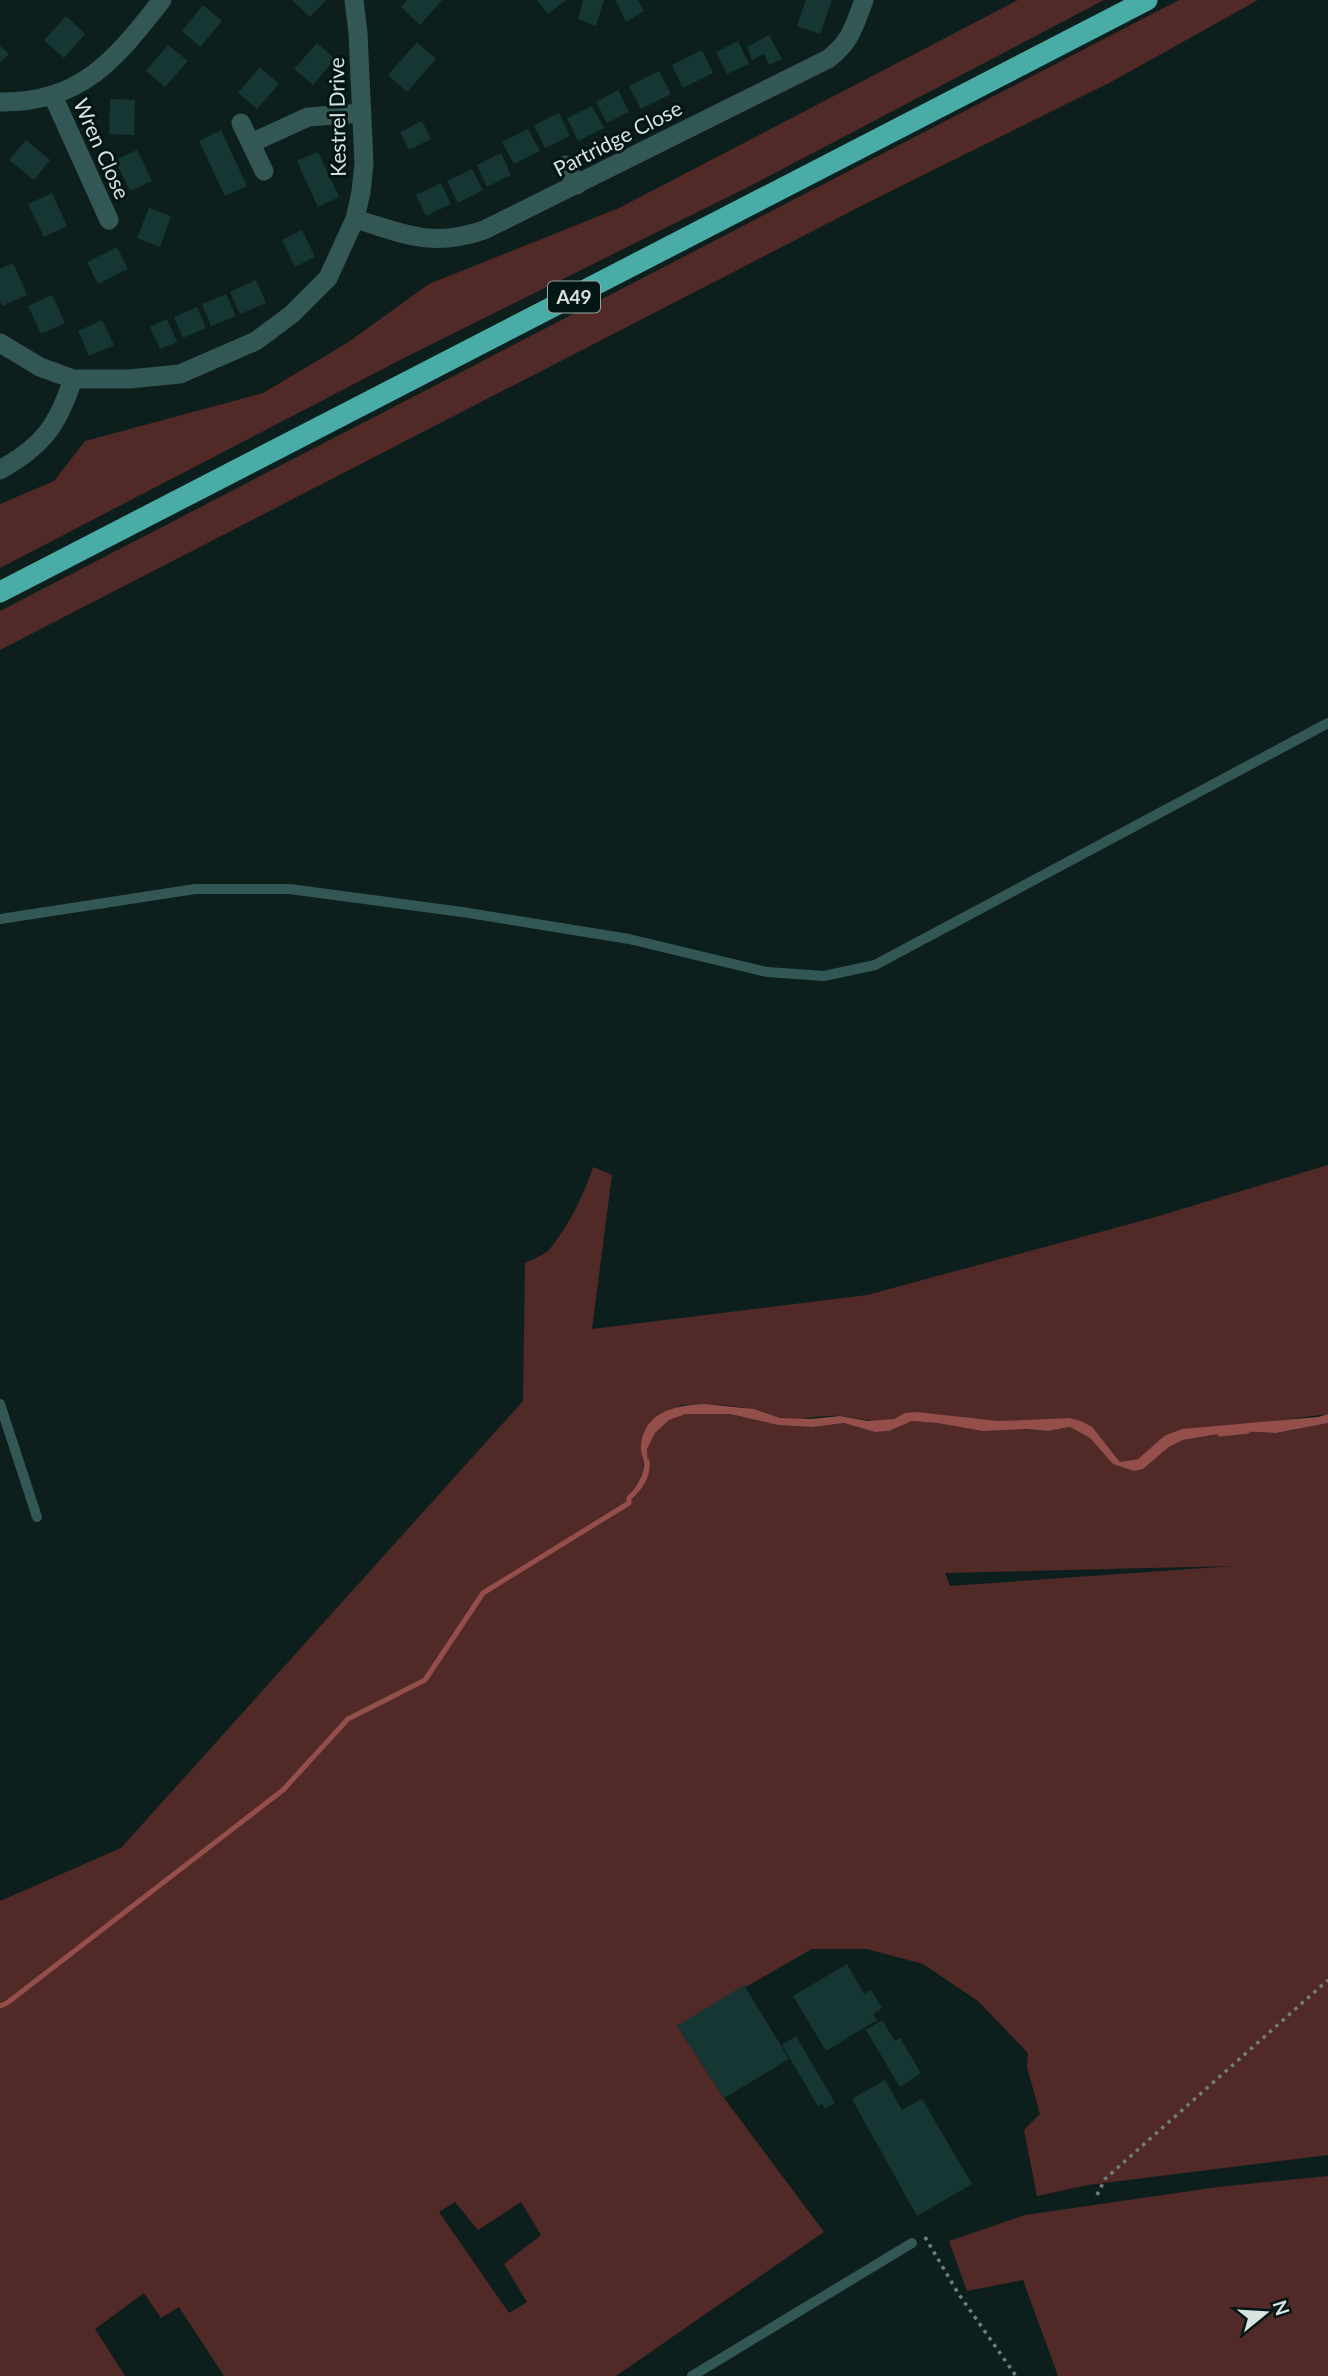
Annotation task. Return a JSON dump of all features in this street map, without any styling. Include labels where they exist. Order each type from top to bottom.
[{"type":"highway","name":"A49","points":[[0,592],[1147,0]]},
{"type":"street","points":[[0,102],[37,100],[53,96],[67,91],[98,72],[162,0]]},
{"type":"street","name":"Kestrel Drive","points":[[0,343],[40,367],[73,379],[130,379],[180,374],[256,341],[292,314],[328,278],[355,219],[365,163],[354,0]]},
{"type":"street","name":"Partridge Close","points":[[355,219],[426,239],[447,239],[484,230],[828,59],[842,48],[853,32],[864,0]]},
{"type":"street","name":"Wren Close","points":[[53,96],[90,200],[109,220]]},
{"type":"street","points":[[251,143],[308,117],[362,113]]},
{"type":"street","points":[[241,123],[263,178]]},
{"type":"street","points":[[566,165],[577,185]]},
{"type":"street","points":[[0,470],[19,459],[41,440],[62,412],[73,379]]},
{"type":"lane","points":[[0,919],[195,889],[290,889],[461,912],[603,935],[767,972],[824,976],[875,965],[1328,723]]},
{"type":"lane","points":[[0,1404],[37,1517]]},
{"type":"lane","points":[[692,2376],[912,2243]]},
{"type":"path","points":[[1097,2195],[1105,2179],[1328,1980]]},
{"type":"path","points":[[925,2237],[958,2293],[1016,2376]]},
{"type":"shaded area","points":[[1018,0],[1104,0],[756,183],[402,359],[0,568],[0,504],[54,481],[85,441],[263,393],[347,343],[429,284],[619,208]]},
{"type":"shaded area","points":[[1179,0],[1258,0],[1111,82],[871,201],[0,650],[0,611]]},
{"type":"shaded area","points":[[1328,1165],[1328,1414],[1164,1436],[1138,1459],[1120,1462],[1110,1449],[1069,1418],[998,1421],[905,1414],[881,1421],[841,1416],[789,1419],[738,1407],[680,1405],[641,1446],[644,1470],[633,1492],[648,1467],[647,1449],[655,1433],[669,1420],[686,1414],[730,1414],[778,1425],[813,1427],[844,1423],[875,1432],[889,1431],[912,1421],[1048,1431],[1070,1427],[1090,1438],[1113,1464],[1143,1469],[1169,1447],[1183,1440],[1236,1431],[1276,1433],[1328,1423],[1328,2155],[1088,2185],[1037,2196],[1024,2130],[1040,2114],[1027,2067],[1028,2053],[978,2001],[923,1964],[867,1949],[812,1949],[677,2026],[724,2098],[824,2232],[616,2376],[224,2376],[179,2307],[161,2318],[144,2293],[95,2329],[125,2376],[0,2376],[0,1901],[121,1848],[523,1401],[525,1263],[547,1252],[556,1241],[575,1210],[593,1167],[612,1175],[592,1329],[867,1295],[1152,1218]],"holes":[[[1233,1566],[950,1586],[945,1573],[946,1573]],[[455,2202],[478,2230],[521,2202],[541,2235],[504,2264],[527,2302],[509,2313],[439,2212]]]},
{"type":"shaded area","points":[[705,1404],[754,1409],[780,1418],[840,1416],[868,1421],[894,1419],[905,1413],[916,1412],[998,1421],[1069,1418],[1092,1427],[1120,1462],[1138,1459],[1164,1436],[1182,1429],[1328,1414],[1328,1423],[1276,1433],[1236,1431],[1183,1440],[1169,1447],[1143,1469],[1134,1471],[1113,1464],[1090,1438],[1070,1427],[1048,1431],[983,1431],[912,1421],[889,1431],[875,1432],[844,1423],[813,1427],[778,1425],[730,1414],[686,1414],[669,1420],[655,1433],[647,1449],[648,1467],[645,1475],[629,1498],[644,1468],[641,1446],[648,1425],[673,1408]]},
{"type":"shaded area","points":[[1328,2176],[1328,2376],[1058,2376],[1023,2280],[967,2291],[949,2241],[1025,2215],[1218,2187]]},
{"type":"building","points":[[292,0],[326,0],[310,17]]},
{"type":"building","points":[[407,0],[442,0],[420,25],[401,7]]},
{"type":"building","points":[[537,0],[566,0],[548,14]]},
{"type":"building","points":[[583,0],[604,0],[596,26],[578,19]]},
{"type":"building","points":[[616,0],[638,0],[644,11],[626,22]]},
{"type":"building","points":[[806,0],[832,0],[820,34],[797,26]]},
{"type":"building","points":[[203,5],[222,21],[200,47],[182,31]]},
{"type":"building","points":[[66,16],[85,34],[64,58],[44,40]]},
{"type":"building","points":[[769,35],[782,59],[769,65],[764,54],[752,60],[747,47]]},
{"type":"building","points":[[738,41],[749,64],[727,74],[716,52]]},
{"type":"building","points":[[417,42],[436,59],[407,92],[388,75]]},
{"type":"building","points":[[317,43],[335,59],[313,85],[294,69]]},
{"type":"building","points":[[168,45],[188,61],[165,87],[146,71]]},
{"type":"building","points":[[0,46],[9,54],[0,63]]},
{"type":"building","points":[[702,50],[713,73],[683,88],[672,65]]},
{"type":"building","points":[[260,67],[279,84],[257,109],[238,93]]},
{"type":"building","points":[[659,71],[671,94],[641,109],[629,86]]},
{"type":"building","points":[[618,90],[629,112],[607,123],[596,102]]},
{"type":"building","points":[[110,99],[135,100],[134,135],[109,134]]},
{"type":"building","points":[[592,106],[604,128],[578,141],[567,118]]},
{"type":"building","points":[[559,113],[570,136],[545,148],[534,125]]},
{"type":"building","points":[[422,121],[431,139],[409,150],[400,132]]},
{"type":"building","points":[[528,129],[540,151],[514,164],[502,142]]},
{"type":"building","points":[[221,130],[247,186],[225,196],[199,141]]},
{"type":"building","points":[[26,140],[50,160],[34,180],[9,160]]},
{"type":"building","points":[[137,150],[152,181],[130,191],[115,160]]},
{"type":"building","points":[[318,152],[339,197],[318,207],[297,161]]},
{"type":"building","points":[[501,153],[511,175],[487,187],[477,165]]},
{"type":"building","points":[[472,169],[483,190],[458,203],[447,181]]},
{"type":"building","points":[[441,183],[451,204],[426,216],[416,195]]},
{"type":"building","points":[[52,193],[67,226],[44,237],[28,204]]},
{"type":"building","points":[[149,208],[171,216],[160,247],[137,238]]},
{"type":"building","points":[[302,230],[315,257],[295,267],[282,240]]},
{"type":"building","points":[[117,247],[128,269],[98,284],[87,262]]},
{"type":"building","points":[[13,263],[27,295],[2,306],[0,269]]},
{"type":"building","points":[[256,280],[266,303],[240,314],[230,292]]},
{"type":"building","points":[[226,294],[236,316],[211,326],[202,304]]},
{"type":"building","points":[[52,295],[65,323],[41,334],[28,306]]},
{"type":"building","points":[[197,307],[206,328],[183,338],[174,317]]},
{"type":"building","points":[[167,319],[177,342],[160,349],[150,327]]},
{"type":"building","points":[[102,320],[114,345],[89,356],[78,331]]},
{"type":"building","points":[[847,1964],[864,1994],[871,1990],[882,2008],[873,2014],[877,2020],[826,2051],[793,1996]]},
{"type":"building","points":[[744,1985],[789,2059],[724,2098],[677,2026]]},
{"type":"building","points":[[882,2020],[895,2041],[900,2038],[921,2073],[900,2087],[866,2030]]},
{"type":"building","points":[[796,2036],[835,2103],[825,2109],[822,2104],[818,2106],[782,2045]]},
{"type":"building","points":[[885,2080],[902,2110],[922,2099],[972,2184],[917,2216],[852,2099]]},
{"type":"waterway","points":[[1220,1434],[1248,1431]]},
{"type":"waterway","points":[[0,2006],[283,1790],[348,1719],[425,1680],[483,1593],[629,1503],[629,1498],[645,1477],[647,1461]]}]
